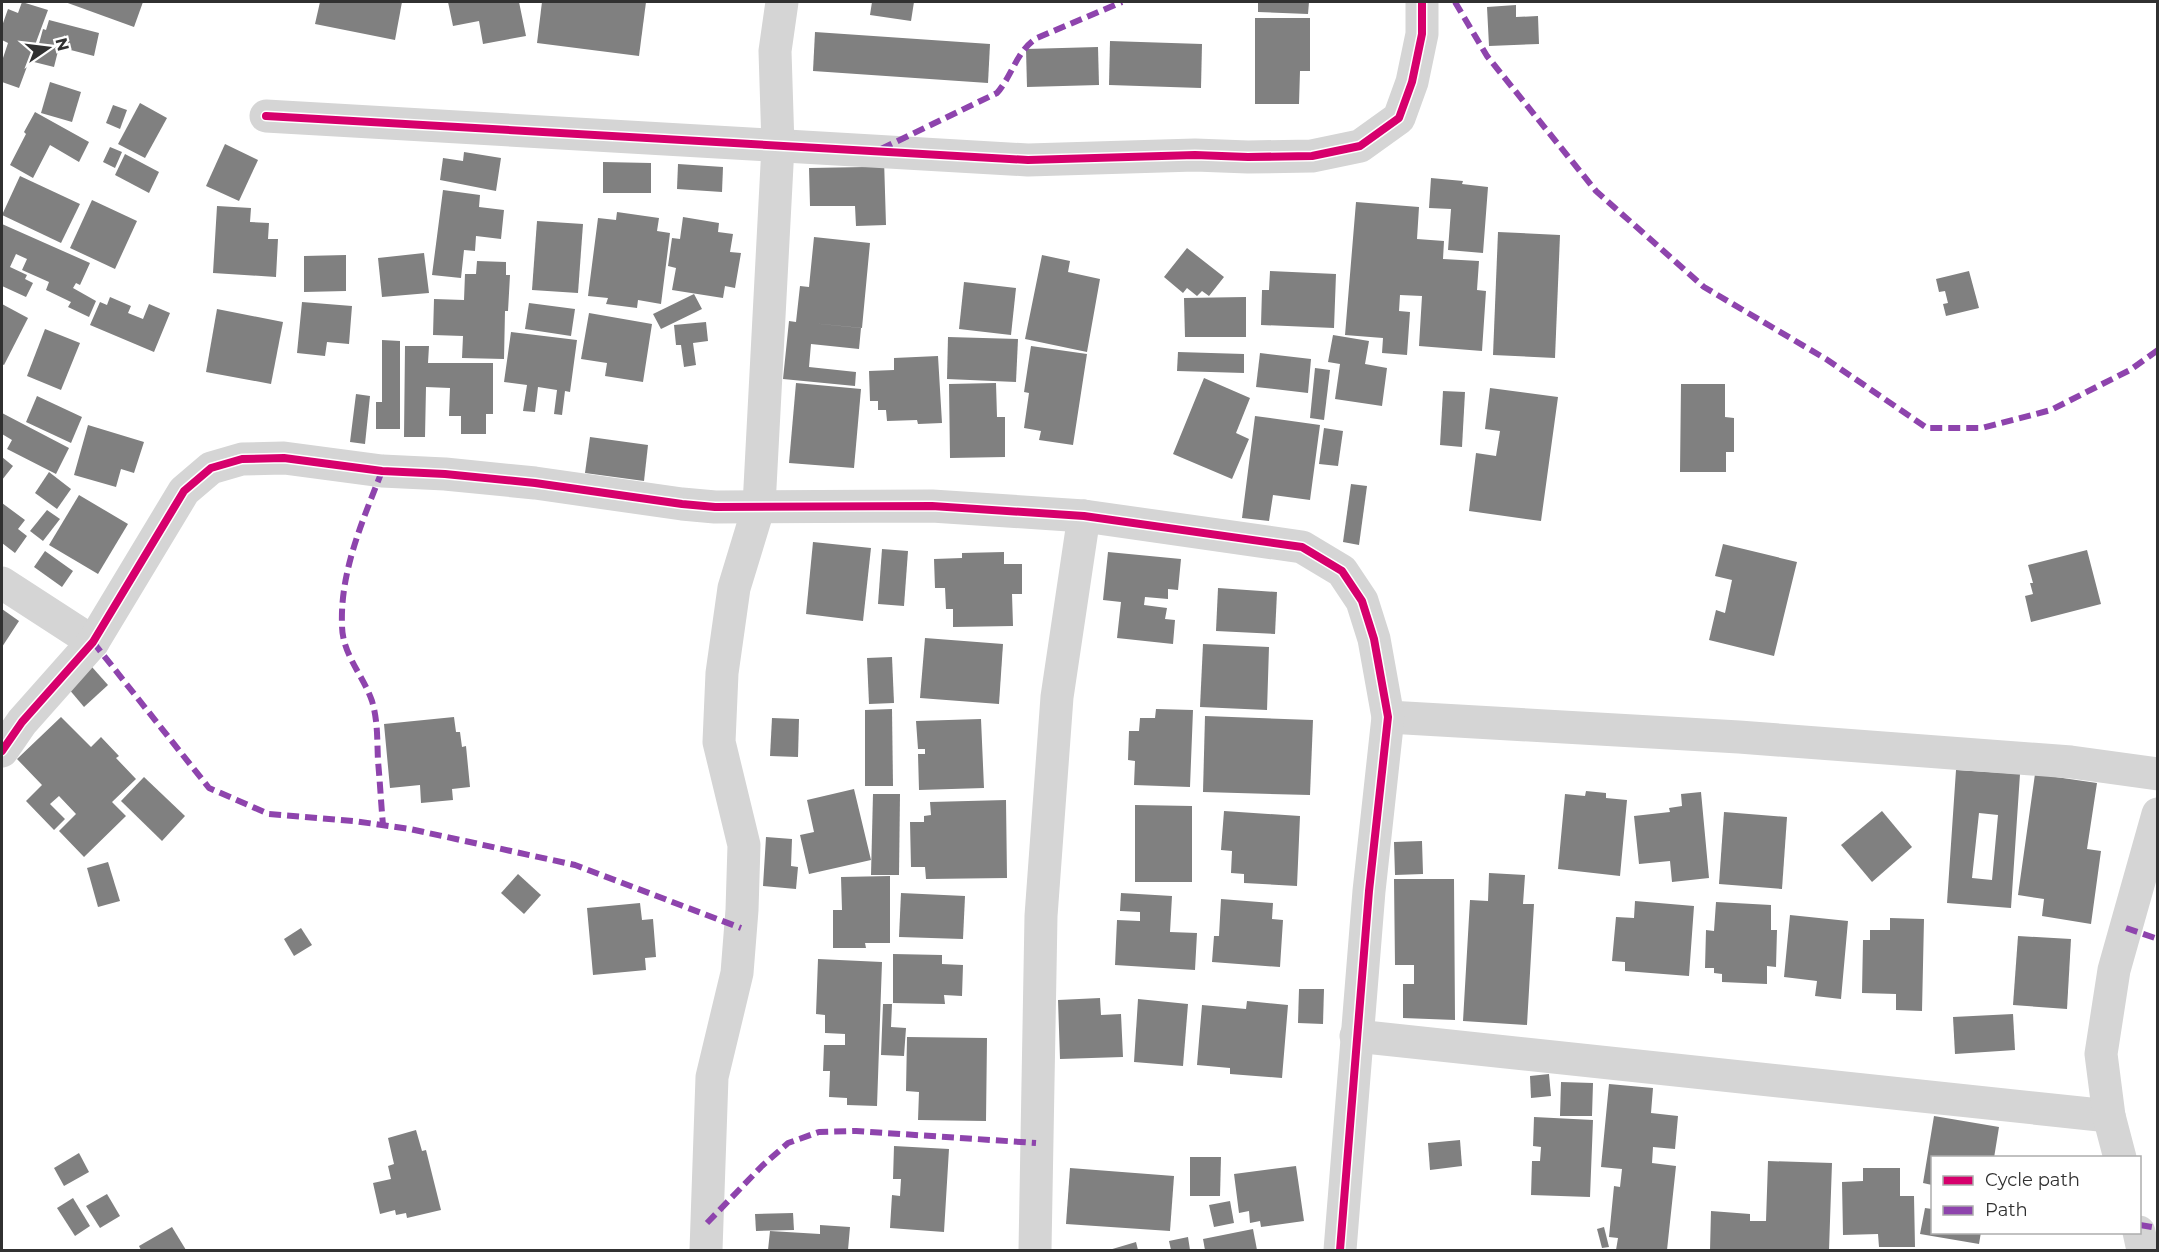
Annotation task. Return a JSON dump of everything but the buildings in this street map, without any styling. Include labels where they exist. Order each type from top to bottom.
[{"type":"street","points":[[706,1251],[712,1077],[736,973],[742,910],[744,845],[719,742],[722,673],[734,588],[759,506],[778,146],[775,51],[782,2]]},
{"type":"street","points":[[266,117],[1028,160],[1195,155],[1312,156],[1360,146],[1399,118],[1412,82],[1422,34],[1422,2]]},
{"type":"street","points":[[2,751],[22,722],[93,642],[184,491],[211,468],[242,459],[284,458],[382,471],[445,474],[535,483],[715,507],[932,506],[1084,516],[1302,547],[1342,571],[1362,601],[1374,639],[1388,717],[1356,1036],[1340,1251]]},
{"type":"street","points":[[1035,1251],[1041,916],[1057,698],[1084,516]]},
{"type":"street","points":[[2,583],[93,642]]},
{"type":"street","points":[[1388,717],[1739,737],[2071,762],[2157,774]]},
{"type":"street","points":[[2119,1156],[2109,1116],[2101,1054],[2114,970],[2157,814]]},
{"type":"street","points":[[1356,1036],[2109,1116]]},
{"type":"street","points":[[2139,1234],[2143,1251]]},
{"type":"marked path","points":[[881,149],[997,93],[1024,49],[1037,38],[1122,2]]},
{"type":"marked path","points":[[1455,2],[1487,56],[1596,191],[1704,287],[1826,359],[1927,428],[1982,428],[2051,410],[2130,370],[2158,350]]},
{"type":"marked path","points":[[382,471],[360,527],[349,565],[342,605],[342,625],[345,645],[374,708],[383,825]]},
{"type":"marked path","points":[[93,642],[209,788],[269,814],[354,821],[410,829],[575,865],[741,928]]},
{"type":"marked path","points":[[2126,928],[2158,939]]},
{"type":"marked path","points":[[707,1223],[762,1166],[788,1143],[819,1132],[856,1131],[1036,1143]]},
{"type":"marked path","points":[[2141,1225],[2158,1228]]},
{"type":"cycle path","points":[[266,116],[1028,160],[1195,155],[1312,156],[1360,146],[1399,118],[1412,82],[1422,34],[1422,2]]},
{"type":"cycle path","points":[[2,751],[22,722],[93,642],[184,491],[211,468],[242,459],[284,458],[382,471],[445,474],[535,483],[715,507],[932,506],[1084,516],[1302,547],[1342,571],[1362,601],[1374,639],[1388,717],[1369,891],[1340,1250]]}]
